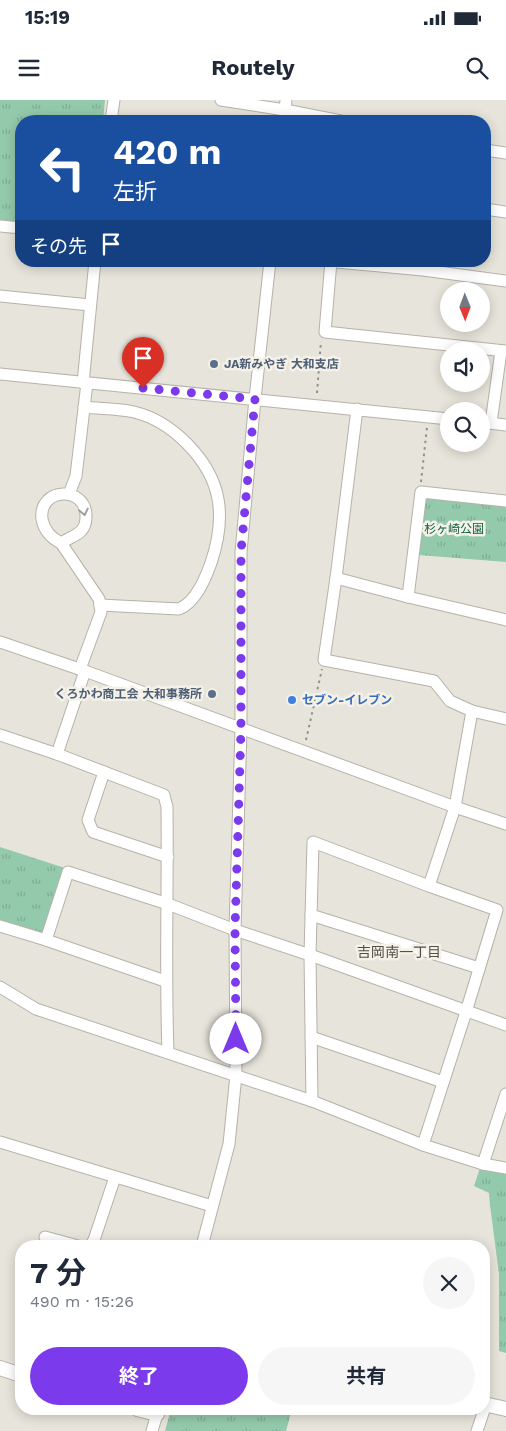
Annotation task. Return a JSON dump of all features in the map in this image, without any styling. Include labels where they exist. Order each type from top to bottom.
[{"type":"main road","points":[[0,1368],[15,1373]]},
{"type":"main road","points":[[490,1405],[506,1409]]},
{"type":"street","points":[[112,115],[114,100]]},
{"type":"street","points":[[221,100],[310,115]]},
{"type":"street","points":[[491,151],[506,154]]},
{"type":"street","points":[[491,210],[506,212]]},
{"type":"street","points":[[0,226],[15,227]]},
{"type":"street","points":[[69,494],[76,476],[84,407],[90,305],[94,267]]},
{"type":"street","points":[[204,1240],[229,1144],[236,1075],[235,930],[241,729],[241,552],[269,267]]},
{"type":"street","points":[[331,267],[325,332],[503,351],[490,406]]},
{"type":"street","points":[[388,267],[506,281]]},
{"type":"street","points":[[0,296],[90,305]]},
{"type":"street","points":[[0,374],[440,418]]},
{"type":"street","points":[[84,407],[134,412],[173,430],[186,442],[210,476],[218,498],[220,517],[218,538],[206,575],[195,596],[185,606],[179,609],[100,605]]},
{"type":"street","points":[[357,409],[324,660],[434,680],[450,701],[472,711],[506,720]]},
{"type":"street","points":[[490,423],[506,425]]},
{"type":"street","points":[[408,597],[422,492],[506,501]]},
{"type":"street","points":[[57,754],[101,612],[100,599],[61,543],[53,539],[46,531],[42,522],[45,503],[50,498],[59,494],[69,494],[77,497],[83,504],[86,512],[86,521],[83,529],[61,543]]},
{"type":"street","points":[[336,578],[506,620]]},
{"type":"street","points":[[0,642],[506,824]]},
{"type":"street","points":[[429,886],[455,807],[472,711]]},
{"type":"street","points":[[0,735],[57,754],[164,795],[167,807],[168,857],[165,981],[168,1052]]},
{"type":"street","points":[[104,772],[88,820],[93,832],[168,857]]},
{"type":"street","points":[[312,1101],[310,955],[313,842],[497,910],[423,1145]]},
{"type":"street","points":[[46,940],[68,872],[168,904],[235,930],[506,1025]]},
{"type":"street","points":[[311,915],[479,968]]},
{"type":"street","points":[[0,926],[165,981]]},
{"type":"street","points":[[0,987],[36,1009],[312,1101],[423,1145],[483,1164],[506,1168]]},
{"type":"street","points":[[311,1037],[443,1082]]},
{"type":"street","points":[[483,1164],[506,1094]]},
{"type":"street","points":[[0,1142],[212,1206]]},
{"type":"street","points":[[94,1240],[115,1177]]},
{"type":"street","points":[[46,1237],[57,1240]]},
{"type":"street","points":[[152,1431],[157,1415]]},
{"type":"street","points":[[477,1431],[482,1415]]},
{"type":"path","points":[[317,393],[322,337],[325,332]]},
{"type":"path","points":[[422,492],[427,424]]},
{"type":"path","points":[[302,752],[315,705],[324,660]]},
{"type":"green space","points":[[0,100],[105,100],[104,115],[15,115],[15,221],[0,220]]},
{"type":"green space","name":"杉ヶ崎公園","points":[[425,497],[506,506],[506,562],[419,555]]},
{"type":"green space","points":[[0,847],[65,868],[44,935],[0,922]]},
{"type":"green space","points":[[480,1168],[506,1174],[506,1353],[499,1351],[499,1274],[489,1193],[474,1186]]},
{"type":"green space","points":[[169,1415],[290,1415],[286,1431],[165,1431]]},
{"type":"place","name":"JA新みやぎ 大和支店","points":[[214,364]]},
{"type":"place","name":"くろかわ商工会 大和事務所","points":[[212,694]]},
{"type":"place","name":"セブン-イレブン","points":[[292,700]]},
{"type":"district","name":"吉岡南一丁目","points":[[399,952]]},
{"type":"route","points":[[143,388],[255,399],[241,552],[241,729],[235,930],[236,1039]]}]
